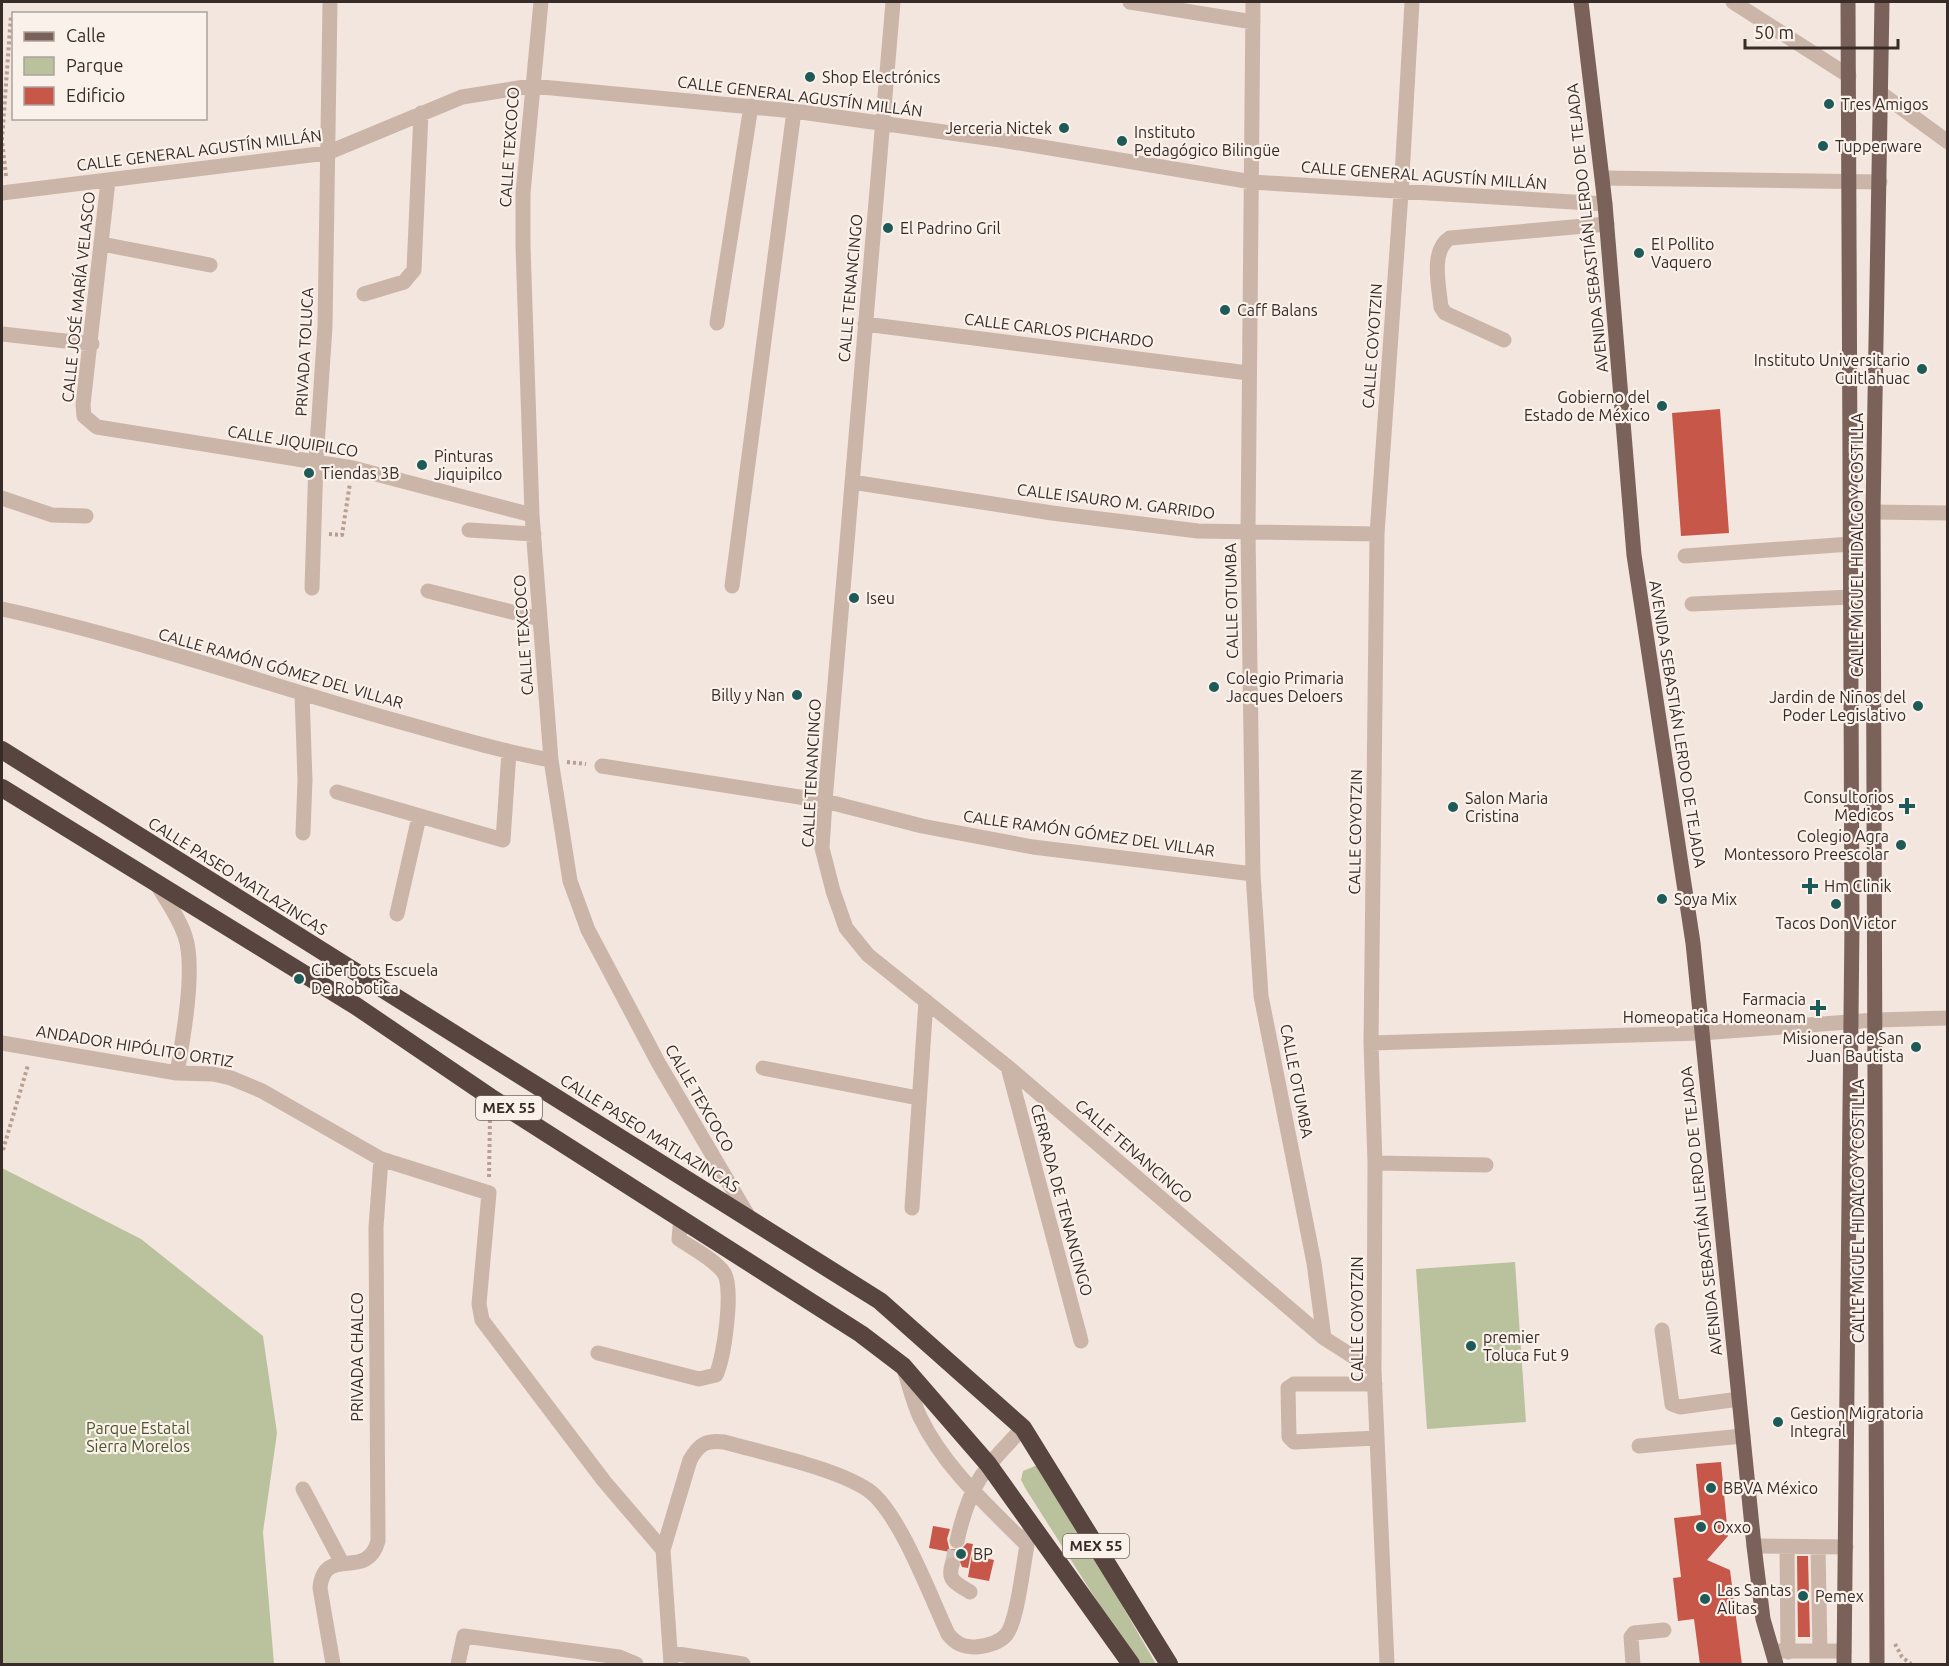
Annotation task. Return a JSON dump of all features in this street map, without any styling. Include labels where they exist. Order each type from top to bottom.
[{"type":"highway","name":"CALLE PASEO MATLAZINCAS","points":[[2,750],[880,1301],[1023,1428],[1169,1665]]},
{"type":"highway","name":"MEX 55","points":[[2,794],[156,883],[356,1006],[490,1097],[861,1334],[903,1366],[988,1464],[1131,1665]]},
{"type":"main road","name":"AVENIDA SEBASTIÁN LERDO DE TEJADA","points":[[1581,2],[1607,224],[1635,555],[1693,943],[1754,1546],[1763,1619],[1774,1658]]},
{"type":"main road","name":"CALLE MIGUEL HIDALGO Y COSTILLA","points":[[1844,1658],[1852,926],[1848,2]]},
{"type":"main road","name":"CALLE MIGUEL HIDALGO Y COSTILLA","points":[[1877,1665],[1873,512],[1882,2]]},
{"type":"main road","points":[[1876,1640],[1888,1665]]},
{"type":"street","name":"PRIVADA TOLUCA","points":[[312,588],[316,461],[325,327],[330,2]]},
{"type":"street","name":"CALLE TEXCOCO","points":[[541,2],[531,86],[523,193],[532,515],[551,760],[570,881],[584,922],[659,1064],[750,1219]]},
{"type":"street","name":"CALLE TENANCINGO","points":[[892,2],[822,848],[846,928],[868,955],[1008,1067],[1324,1338],[1375,1377]]},
{"type":"street","points":[[1130,2],[1253,22]]},
{"type":"street","name":"CALLE OTUMBA","points":[[1253,2],[1248,373],[1253,874],[1261,996],[1311,1251],[1324,1338]]},
{"type":"street","name":"CALLE COYOTZIN","points":[[1387,1665],[1375,1377],[1375,1163],[1371,1043],[1377,534],[1412,2]]},
{"type":"street","points":[[1733,2],[1849,76]]},
{"type":"street","name":"CALLE GENERAL AGUSTÍN MILLÁN","points":[[5,192],[327,153],[462,97],[531,86],[794,111],[1252,182],[1605,204]]},
{"type":"street","points":[[1882,94],[1947,142]]},
{"type":"street","points":[[717,323],[751,106]]},
{"type":"street","points":[[732,586],[794,111]]},
{"type":"street","points":[[364,294],[405,282],[414,270],[421,113]]},
{"type":"street","points":[[1602,178],[1880,182]]},
{"type":"street","name":"CALLE JOSÉ MARÍA VELASCO","points":[[84,416],[83,405],[92,344],[108,181]]},
{"type":"street","points":[[1504,340],[1445,313],[1441,307],[1437,262],[1444,242],[1450,238],[1607,224]]},
{"type":"street","points":[[102,244],[210,265]]},
{"type":"street","name":"CALLE CARLOS PICHARDO","points":[[865,324],[1248,373]]},
{"type":"street","points":[[2,334],[92,344]]},
{"type":"street","name":"CALLE JIQUIPILCO","points":[[84,416],[97,427],[353,468],[532,515]]},
{"type":"street","name":"CALLE ISAURO M. GARRIDO","points":[[852,482],[1075,516],[1198,531],[1377,534]]},
{"type":"street","points":[[2,498],[52,515],[86,516]]},
{"type":"street","points":[[1873,512],[1947,513]]},
{"type":"street","points":[[469,530],[534,534]]},
{"type":"street","points":[[1684,556],[1851,544]]},
{"type":"street","points":[[428,591],[540,619]]},
{"type":"street","points":[[1692,604],[1851,597]]},
{"type":"street","name":"CALLE RAMÓN GÓMEZ DEL VILLAR","points":[[2,609],[94,631],[508,753],[551,760]]},
{"type":"street","points":[[302,694],[305,780],[303,833]]},
{"type":"street","points":[[337,792],[503,840],[508,753]]},
{"type":"street","name":"CALLE RAMÓN GÓMEZ DEL VILLAR","points":[[602,766],[825,801],[922,826],[1033,847],[1253,874]]},
{"type":"street","points":[[397,914],[419,817]]},
{"type":"street","points":[[156,883],[185,935],[188,950],[188,980],[177,1074]]},
{"type":"street","points":[[912,1208],[926,1001]]},
{"type":"street","points":[[1371,1043],[1701,1033],[1947,1017]]},
{"type":"street","name":"ANDADOR HIPÓLITO ORTIZ","points":[[2,1043],[177,1074],[213,1074],[261,1091],[381,1159],[489,1193]]},
{"type":"street","name":"CERRADA DE TENANCINGO","points":[[1008,1067],[1081,1341]]},
{"type":"street","points":[[763,1068],[918,1098]]},
{"type":"street","name":"PRIVADA CHALCO","points":[[342,1563],[364,1562],[374,1555],[378,1541],[376,1227],[381,1159]]},
{"type":"street","points":[[1375,1163],[1486,1165]]},
{"type":"street","points":[[489,1193],[482,1248],[479,1311],[488,1328],[604,1481],[663,1550]]},
{"type":"street","points":[[598,1353],[699,1378],[716,1375],[722,1359],[728,1282],[719,1268],[679,1239],[681,1217]]},
{"type":"street","points":[[1662,1330],[1672,1404],[1680,1407],[1739,1399]]},
{"type":"street","points":[[903,1366],[920,1415],[929,1433],[972,1489],[1026,1544]]},
{"type":"street","points":[[1375,1377],[1294,1384],[1288,1388],[1289,1437],[1294,1442],[1377,1438]]},
{"type":"street","points":[[957,1541],[972,1489],[988,1464],[1023,1428]]},
{"type":"street","points":[[1639,1446],[1743,1436]]},
{"type":"street","points":[[743,1665],[671,1659],[663,1581],[663,1550],[690,1460],[697,1447],[709,1441],[724,1442],[847,1479],[869,1490],[880,1500],[900,1532],[948,1634],[955,1642],[965,1647],[994,1643],[1006,1635],[1013,1619],[1031,1526]]},
{"type":"street","points":[[303,1489],[342,1563],[326,1571],[320,1588],[333,1665]]},
{"type":"street","points":[[1754,1546],[1846,1547]]},
{"type":"street","points":[[1787,1547],[1788,1652]]},
{"type":"street","points":[[1818,1547],[1820,1651]]},
{"type":"street","points":[[952,1565],[949,1574],[951,1580],[970,1592]]},
{"type":"street","points":[[1634,1665],[1631,1637],[1634,1633],[1664,1630]]},
{"type":"street","points":[[458,1665],[464,1636],[619,1657],[636,1665]]},
{"type":"street","points":[[1774,1658],[1788,1652],[1820,1651],[1844,1658]]},
{"type":"path","points":[[5,192],[2,140],[11,15]]},
{"type":"path","points":[[314,534],[342,535],[353,468]]},
{"type":"path","points":[[551,760],[602,766]]},
{"type":"path","points":[[3,1150],[33,1047]]},
{"type":"path","points":[[489,1193],[490,1097]]},
{"type":"green space","name":"Parque Estatal Sierra Morelos","points":[[2,1168],[141,1239],[263,1336],[277,1433],[263,1532],[274,1664],[2,1664]]},
{"type":"green space","name":"premier Toluca Fut 9","points":[[1515,1262],[1526,1422],[1427,1429],[1416,1269]]},
{"type":"green space","points":[[1040,1464],[1156,1664],[1137,1664],[1027,1491],[1021,1480],[1023,1471]]},
{"type":"building","points":[[1720,409],[1729,533],[1681,536],[1672,413]]},
{"type":"building","points":[[1721,1462],[1728,1536],[1707,1560],[1730,1570],[1742,1665],[1700,1665],[1694,1619],[1678,1621],[1673,1578],[1681,1577],[1674,1518],[1701,1515],[1696,1464]]},
{"type":"building","points":[[933,1526],[950,1529],[947,1539],[950,1552],[929,1548]]},
{"type":"building","points":[[967,1543],[973,1544],[968,1568],[962,1567],[958,1557],[950,1556],[951,1549],[960,1550]]},
{"type":"building","points":[[972,1555],[994,1560],[989,1581],[968,1577]]},
{"type":"building","points":[[1797,1556],[1808,1556],[1810,1637],[1798,1637]]},
{"type":"tunnel","points":[[952,1565],[957,1541]]},
{"type":"place","name":"Shop Electrónics","points":[[810,77]]},
{"type":"place","name":"Tres Amigos","points":[[1829,104]]},
{"type":"place","name":"Jerceria Nictek","points":[[1064,128]]},
{"type":"place","name":"Instituto Pedagógico Bilingüe","points":[[1122,141]]},
{"type":"place","name":"Tupperware","points":[[1823,146]]},
{"type":"place","name":"El Padrino Gril","points":[[888,228]]},
{"type":"place","name":"El Pollito Vaquero","points":[[1639,253]]},
{"type":"place","name":"Caff Balans","points":[[1225,310]]},
{"type":"place","name":"Instituto Universitario Cuitlahuac","points":[[1922,369]]},
{"type":"place","name":"Gobierno del Estado de México","points":[[1662,406]]},
{"type":"place","name":"Pinturas Jiquipilco","points":[[422,465]]},
{"type":"place","name":"Tiendas 3B","points":[[309,473]]},
{"type":"place","name":"Iseu","points":[[854,598]]},
{"type":"place","name":"Colegio Primaria Jacques Deloers","points":[[1214,687]]},
{"type":"place","name":"Billy y Nan","points":[[797,695]]},
{"type":"place","name":"Jardin de Niños del Poder Legislativo","points":[[1918,706]]},
{"type":"place","name":"Consultorios Medicos","points":[[1907,806]]},
{"type":"place","name":"Salon Maria Cristina","points":[[1453,807]]},
{"type":"place","name":"Colegio Agra Montessoro Preescolar","points":[[1901,845]]},
{"type":"place","name":"Hm Clinik","points":[[1810,886]]},
{"type":"place","name":"Soya Mix","points":[[1662,899]]},
{"type":"place","name":"Tacos Don Victor","points":[[1836,904]]},
{"type":"place","name":"Ciberbots Escuela De Robotica","points":[[299,979]]},
{"type":"place","name":"Farmacia Homeopatica Homeonam","points":[[1818,1008]]},
{"type":"place","name":"Misionera de San Juan Bautista","points":[[1916,1047]]},
{"type":"place","name":"premier Toluca Fut 9","points":[[1471,1346]]},
{"type":"place","name":"Gestion Migratoria Integral","points":[[1778,1422]]},
{"type":"place","name":"BBVA México","points":[[1711,1488]]},
{"type":"place","name":"Oxxo","points":[[1701,1527]]},
{"type":"place","name":"BP","points":[[961,1554]]},
{"type":"place","name":"Pemex","points":[[1803,1596]]},
{"type":"place","name":"Las Santas Alitas","points":[[1705,1599]]}]
